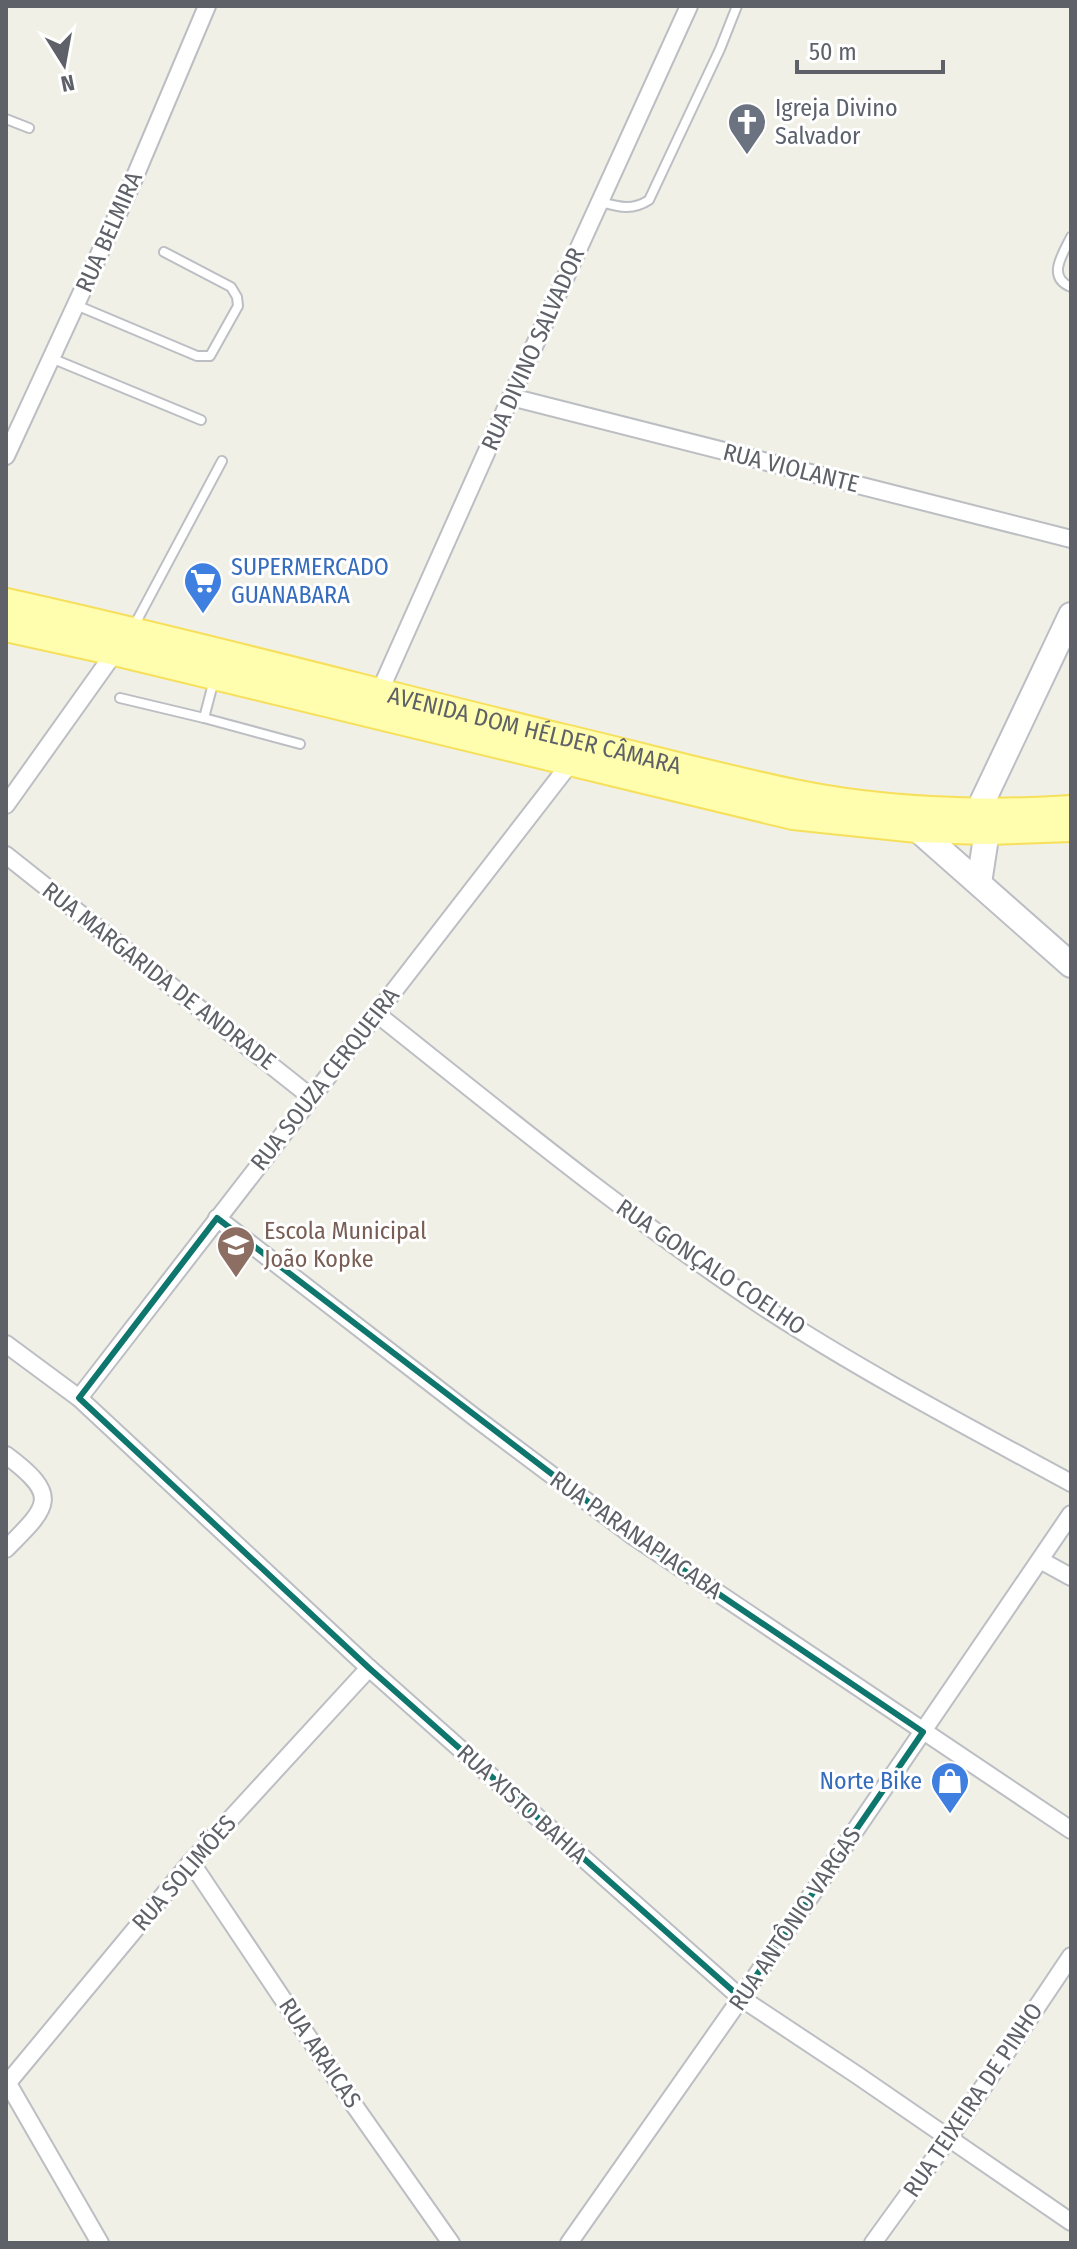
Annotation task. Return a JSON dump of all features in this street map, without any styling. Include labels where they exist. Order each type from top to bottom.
[{"type":"main road","name":"AVENIDA DOM HÉLDER CÂMARA","points":[[6,602],[796,794],[983,821],[1071,828]]},
{"type":"main road","points":[[979,883],[983,821],[1071,615]]},
{"type":"main road","name":"AVENIDA DOM HÉLDER CÂMARA","points":[[6,628],[793,816],[917,829],[1071,809]]},
{"type":"main road","points":[[891,807],[1071,965]]},
{"type":"street","name":"RUA BELMIRA","points":[[6,456],[133,181],[207,6]]},
{"type":"street","name":"RUA DIVINO SALVADOR","points":[[379,693],[689,6]]},
{"type":"street","name":"RUA VIOLANTE","points":[[511,397],[1071,539]]},
{"type":"street","points":[[6,805],[115,652]]},
{"type":"street","name":"RUA SOUZA CERQUEIRA","points":[[79,1398],[572,761]]},
{"type":"street","name":"RUA MARGARIDA DE ANDRADE","points":[[6,855],[311,1097]]},
{"type":"street","name":"RUA GONÇALO COELHO","points":[[377,1014],[624,1210],[766,1308],[917,1400],[1071,1483]]},
{"type":"street","name":"RUA PARANAPIACABA","points":[[217,1218],[633,1536],[1071,1830]]},
{"type":"street","name":"RUA XISTO BAHIA","points":[[6,1344],[79,1398],[369,1668],[741,1998],[1071,2222]]},
{"type":"street","points":[[6,1455],[38,1482],[43,1499],[34,1521],[6,1549]]},
{"type":"street","name":"RUA ANTÔNIO VARGAS","points":[[569,2243],[741,1998],[1071,1514]]},
{"type":"street","points":[[1040,1560],[1071,1577]]},
{"type":"street","name":"RUA SOLIMÕES","points":[[7,2082],[191,1862],[369,1668]]},
{"type":"street","name":"RUA ARAICAS","points":[[191,1862],[347,2095],[451,2243]]},
{"type":"street","name":"RUA TEIXEIRA DE PINHO","points":[[873,2243],[949,2138],[1071,1956]]},
{"type":"street","points":[[7,2082],[100,2243]]},
{"type":"lane","points":[[600,202],[630,208],[649,200],[737,6]]},
{"type":"lane","points":[[6,119],[29,128]]},
{"type":"lane","points":[[1071,237],[1057,267],[1062,283],[1071,287]]},
{"type":"lane","points":[[76,305],[197,356],[210,356],[238,306],[237,297],[231,287],[164,252]]},
{"type":"lane","points":[[51,358],[201,420]]},
{"type":"lane","points":[[131,630],[222,461]]},
{"type":"lane","points":[[204,718],[215,676]]},
{"type":"lane","points":[[120,698],[300,744]]},
{"type":"highlighted area","points":[[217,1218],[633,1536],[923,1732],[741,1998],[369,1668],[79,1398]]},
{"type":"place","name":"Igreja Divino Salvador","points":[[747,156]]},
{"type":"place","name":"SUPERMERCADO GUANABARA","points":[[203,615]]},
{"type":"place","name":"Escola Municipal João Kopke","points":[[236,1279]]},
{"type":"place","name":"Norte Bike","points":[[950,1815]]}]
